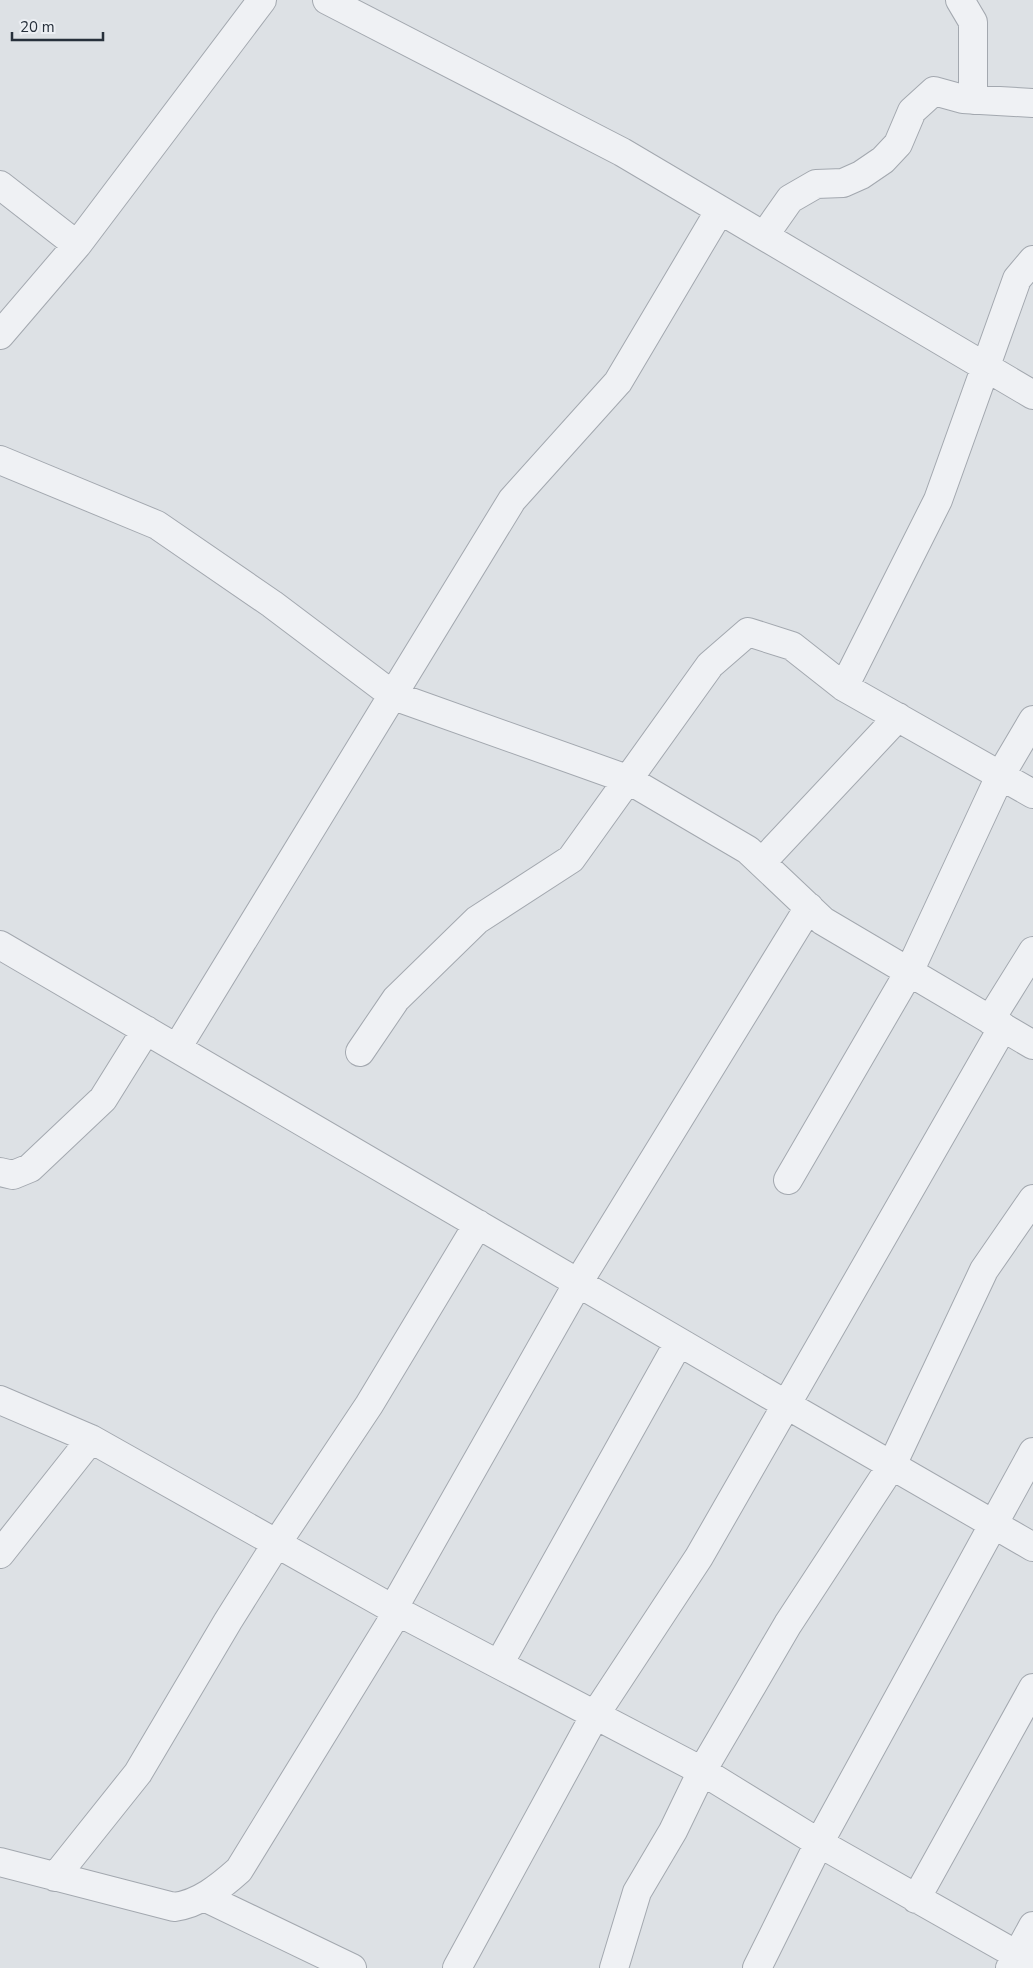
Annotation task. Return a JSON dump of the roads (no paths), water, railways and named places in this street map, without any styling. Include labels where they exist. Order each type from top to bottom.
[{"type":"street","points":[[0,335],[77,245],[262,0]]},
{"type":"street","points":[[327,0],[622,152],[1033,395]]},
{"type":"street","points":[[960,0],[973,22],[973,100]]},
{"type":"street","points":[[764,236],[790,200],[816,184],[843,183],[861,175],[883,160],[898,144],[912,111],[934,91],[962,99],[1033,103]]},
{"type":"street","points":[[0,185],[77,245]]},
{"type":"street","points":[[177,1048],[394,696],[512,500],[618,382],[720,210]]},
{"type":"street","points":[[844,687],[938,500],[1017,279],[1033,260]]},
{"type":"street","points":[[0,460],[157,525],[272,604],[394,696],[627,779],[748,850],[823,921],[1033,1045]]},
{"type":"street","points":[[360,1052],[396,999],[477,920],[571,859],[710,665],[748,632],[792,646],[844,687],[1033,794]]},
{"type":"street","points":[[762,862],[898,718]]},
{"type":"street","points":[[788,1180],[909,972],[1000,776],[1033,720]]},
{"type":"street","points":[[0,1862],[174,1907],[188,1905],[204,1897],[225,1883],[239,1870],[396,1610],[578,1283],[808,907]]},
{"type":"street","points":[[0,944],[787,1406],[1033,1546]]},
{"type":"street","points":[[457,1968],[595,1715],[699,1557],[787,1406],[996,1023],[1033,950]]},
{"type":"street","points":[[0,1172],[13,1175],[30,1168],[103,1100],[146,1030]]},
{"type":"street","points":[[614,1968],[637,1892],[673,1831],[702,1771],[788,1624],[892,1466],[984,1270],[1033,1199]]},
{"type":"street","points":[[55,1877],[138,1773],[228,1622],[277,1543],[369,1405],[478,1224]]},
{"type":"street","points":[[499,1664],[679,1342]]},
{"type":"street","points":[[0,1400],[91,1439],[396,1610],[702,1771],[819,1844],[916,1899],[1020,1962],[1033,1926]]},
{"type":"street","points":[[0,1554],[91,1439]]},
{"type":"street","points":[[756,1968],[819,1844],[1033,1452]]},
{"type":"street","points":[[916,1899],[1033,1688]]},
{"type":"street","points":[[204,1897],[352,1968]]}]
